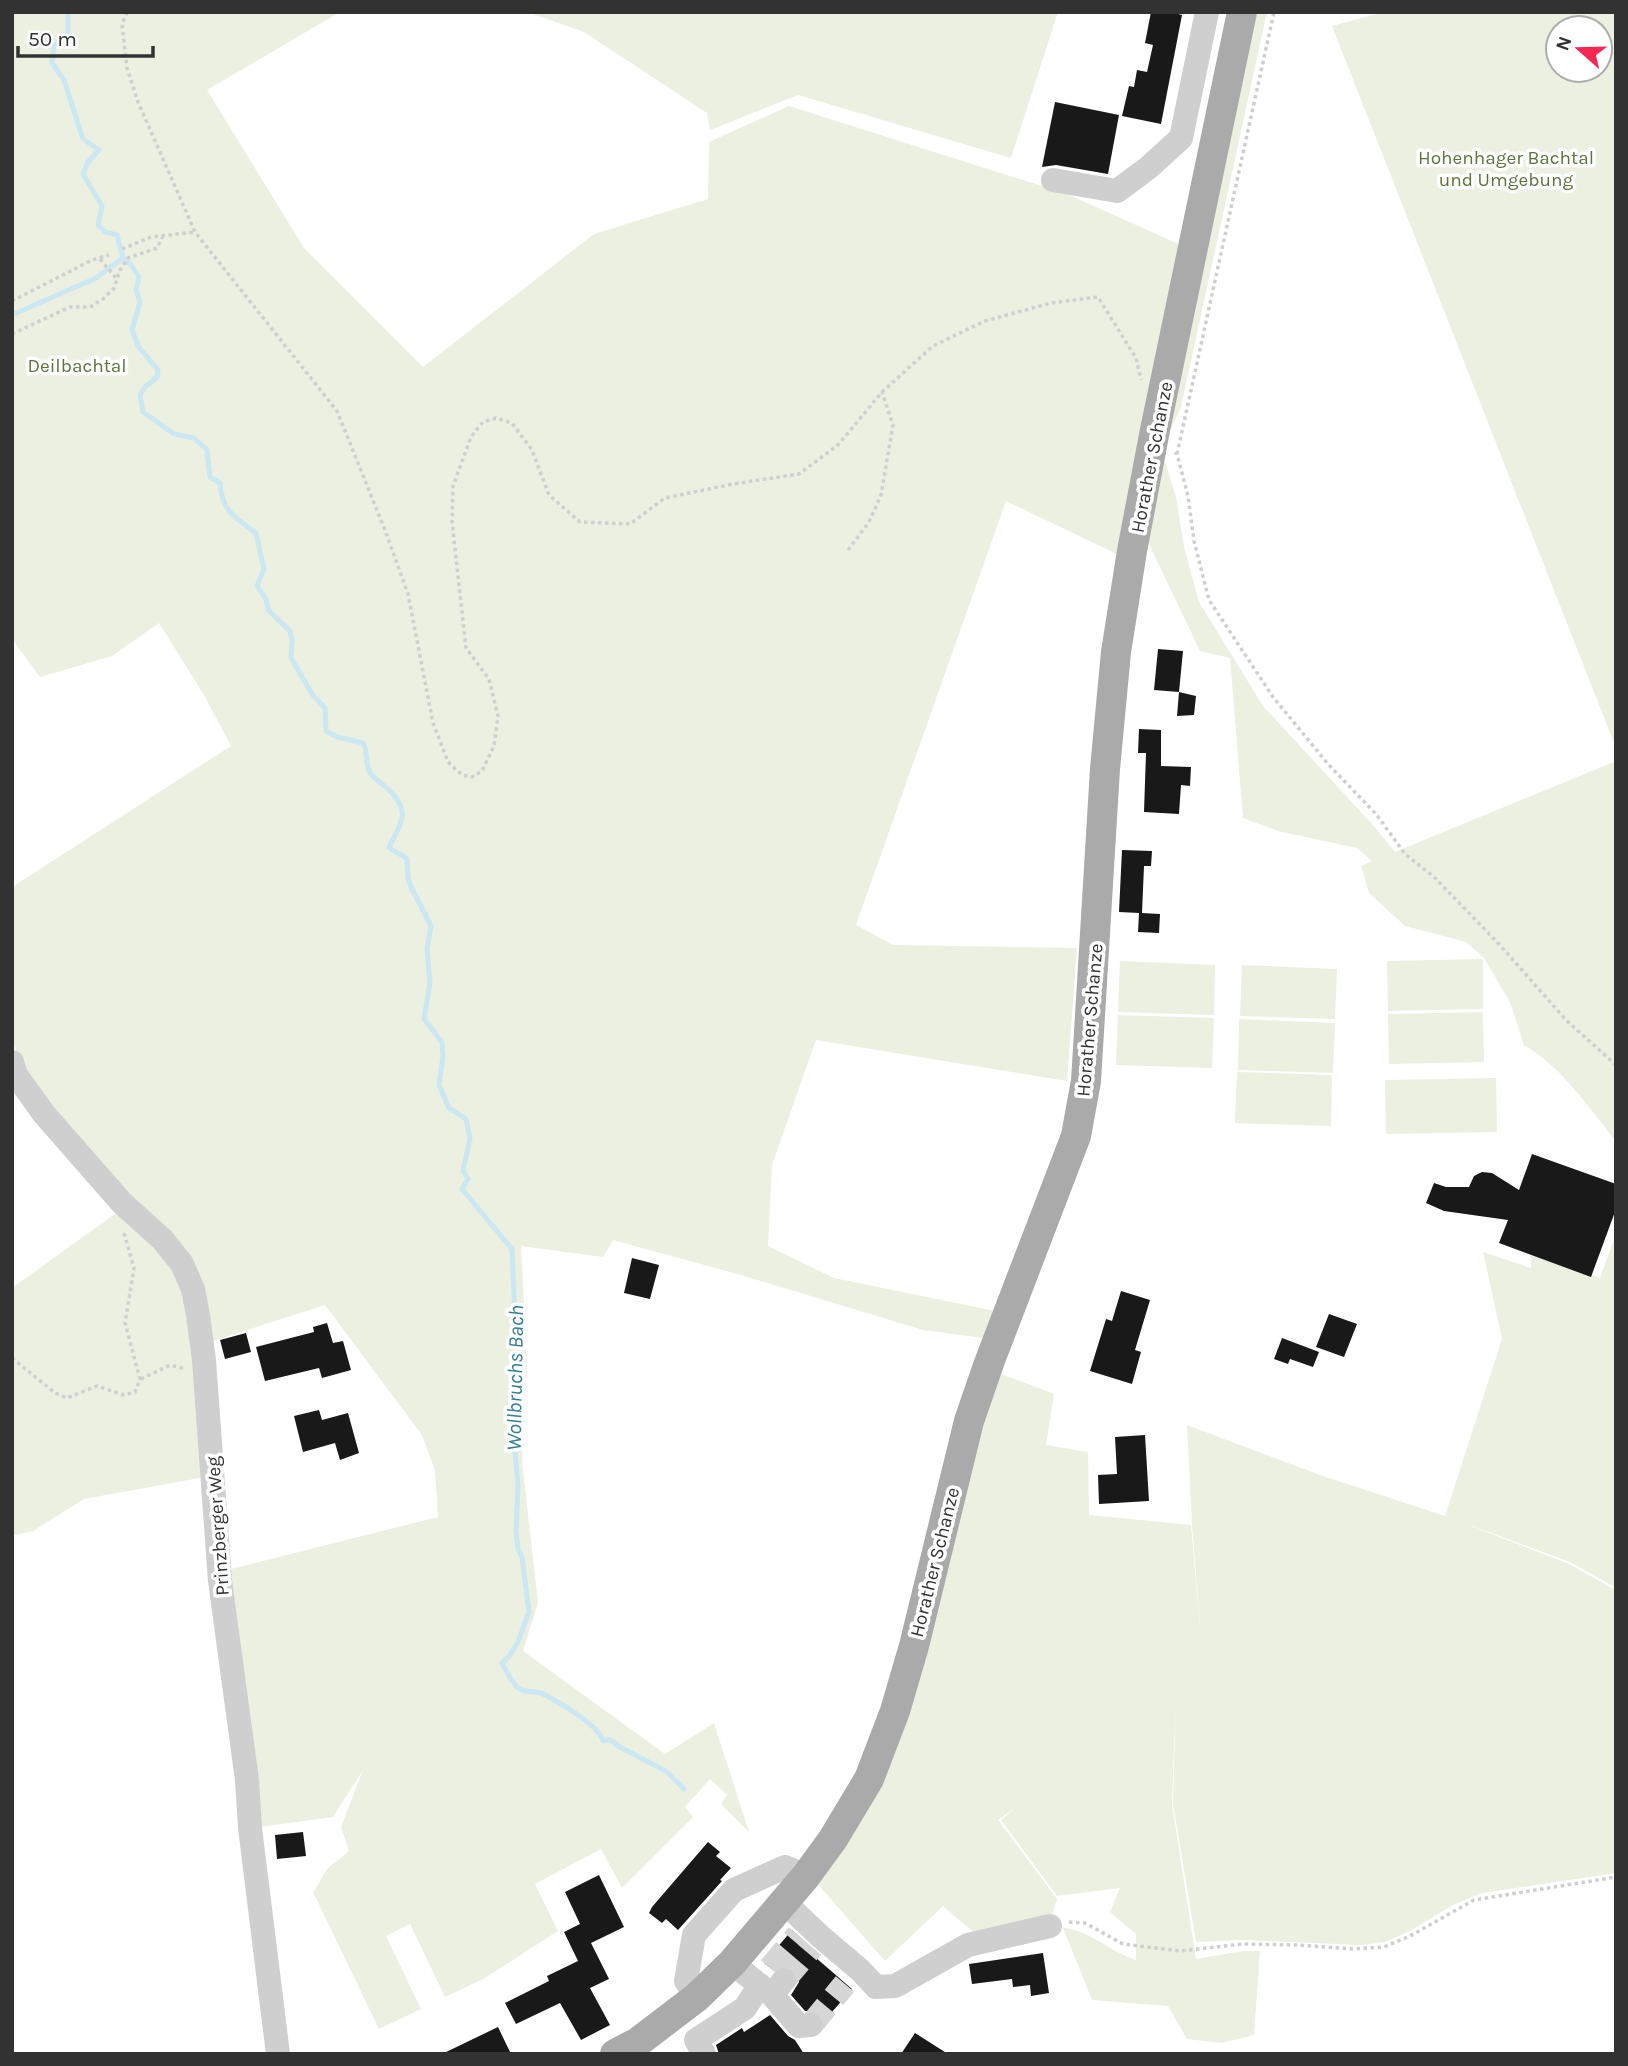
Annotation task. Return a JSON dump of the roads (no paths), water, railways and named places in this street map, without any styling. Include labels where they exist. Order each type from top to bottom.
[{"type":"main road","name":"Horather Schanze","points":[[627,2048],[697,1997],[732,1963],[806,1876],[833,1839],[869,1779],[914,1646],[969,1421],[1076,1136],[1086,1081],[1105,769],[1116,652],[1132,551],[1242,12]]},
{"type":"lane","points":[[1053,180],[1117,191],[1181,138],[1207,12]]},
{"type":"lane","name":"Prinzberger Weg","points":[[12,1062],[16,1075],[44,1114],[122,1203],[163,1240],[182,1264],[193,1289],[205,1374],[220,1581],[247,1780],[250,1828],[278,2054]]},
{"type":"lane","points":[[697,1997],[686,1981],[694,1935],[734,1890],[785,1867],[806,1876]]},
{"type":"lane","points":[[785,1903],[809,1936],[853,1977],[876,1987],[895,1986],[968,1945],[1050,1926]]},
{"type":"lane","points":[[732,1963],[769,1982],[799,2026],[811,2025]]},
{"type":"lane","points":[[704,2054],[696,2040],[746,2008],[769,1982]]},
{"type":"waterway","name":"Wollbruchs Bach","points":[[68,12],[68,38],[54,45],[52,63],[64,80],[83,139],[99,150],[88,162],[83,174],[102,206],[98,225],[105,232],[117,235],[123,258],[139,277],[136,290],[140,302],[132,330],[138,346],[158,370],[157,377],[140,395],[143,412],[174,434],[194,438],[207,450],[210,477],[220,483],[226,507],[235,518],[256,533],[264,569],[257,586],[266,599],[268,610],[290,631],[291,658],[312,694],[325,708],[326,731],[337,737],[363,743],[369,771],[395,797],[402,811],[400,824],[389,847],[407,859],[411,887],[431,926],[427,949],[430,983],[424,1019],[442,1042],[439,1085],[449,1108],[466,1119],[470,1139],[463,1170],[468,1179],[462,1189],[512,1249],[515,1316],[520,1345],[514,1441],[518,1485],[516,1531],[529,1612],[518,1642],[502,1663],[517,1687],[543,1694],[568,1708],[594,1728],[603,1741],[612,1741],[666,1771],[684,1789]]},
{"type":"waterway","points":[[12,315],[96,278],[123,258]]},
{"type":"tunnel","points":[[770,1968],[798,1935]]},
{"type":"tunnel","points":[[784,1980],[812,1947]]},
{"type":"tunnel","points":[[811,2025],[845,1984]]},
{"type":"park label","name":"Hohenhager Bachtal und Umgebung","points":[[1506,168]]},
{"type":"park label","name":"Deilbachtal","points":[[77,365]]}]
